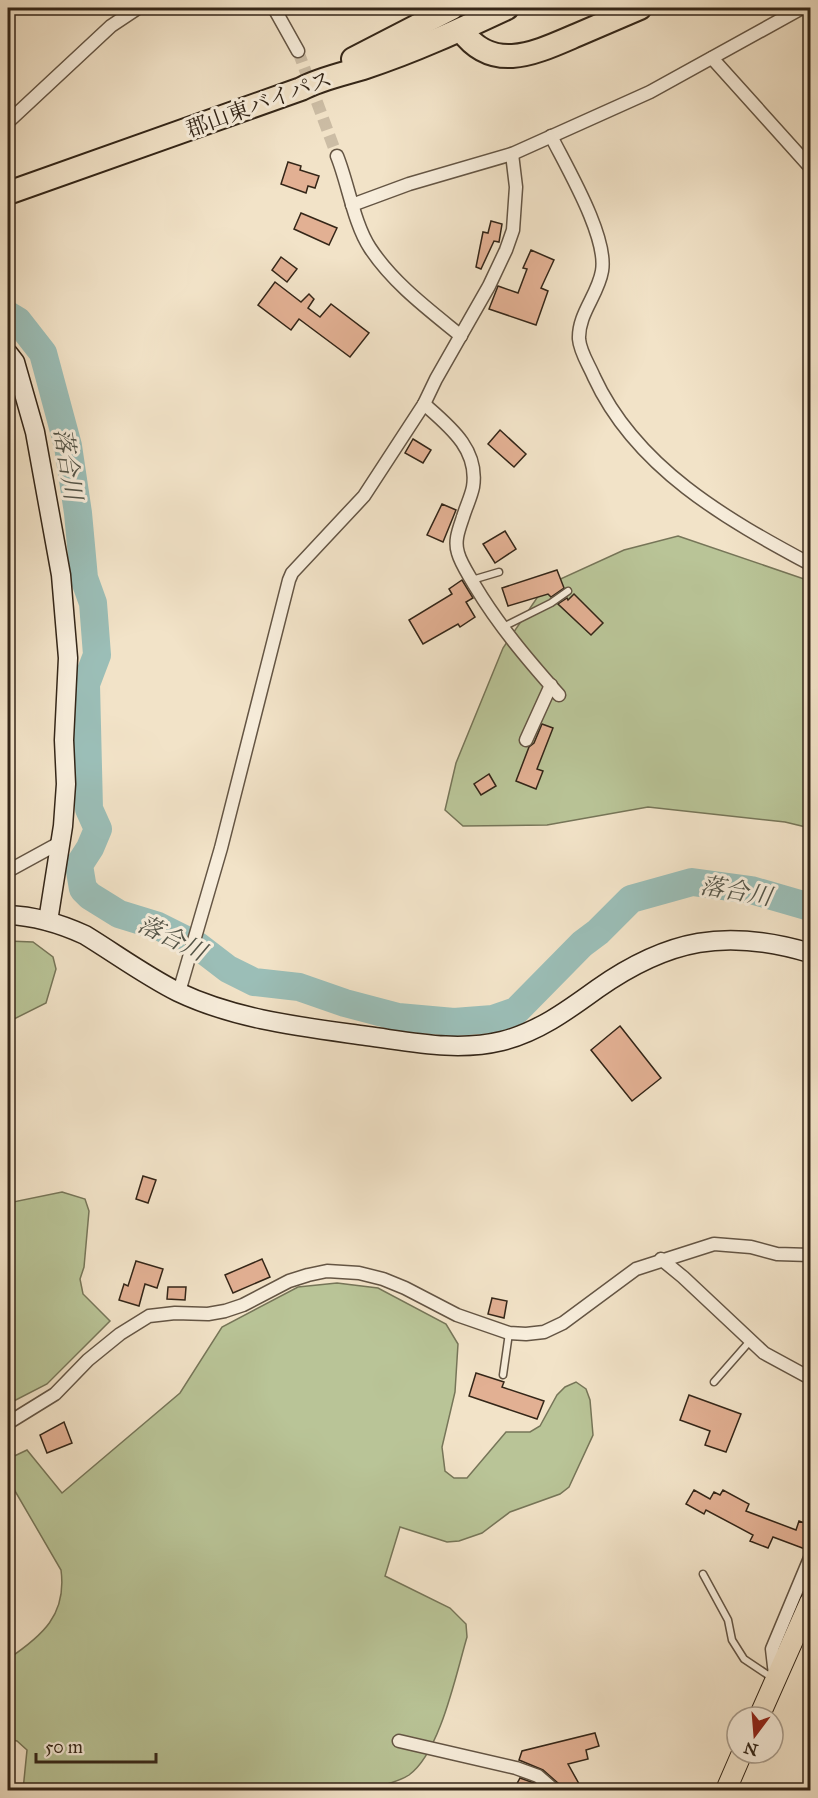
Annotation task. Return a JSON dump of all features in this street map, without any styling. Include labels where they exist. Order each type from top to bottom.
[{"type":"highway","points":[[310,85],[366,52],[453,8]]},
{"type":"highway","name":"郡山東バイパス","points":[[8,193],[366,67],[461,30],[507,8]]},
{"type":"highway","points":[[461,30],[476,46],[492,54],[510,57],[543,49],[640,8]]},
{"type":"main road","points":[[764,1705],[810,1602]]},
{"type":"main road","points":[[726,1791],[737,1765]]},
{"type":"street","points":[[8,122],[111,26],[138,8]]},
{"type":"street","points":[[274,8],[298,51]]},
{"type":"street","points":[[352,205],[409,184],[512,153],[551,136],[650,92],[802,8]]},
{"type":"street","points":[[711,58],[810,167]]},
{"type":"street","points":[[551,136],[585,205],[602,246],[603,269],[599,285],[585,310],[579,339],[604,399],[637,444],[690,489],[748,530],[810,564]]},
{"type":"street","points":[[179,992],[221,848],[289,580],[292,573],[364,496],[424,404],[489,286],[513,230],[516,187],[512,153]]},
{"type":"street","points":[[337,156],[352,205],[369,247],[395,279],[461,336]]},
{"type":"street","points":[[8,353],[15,362],[35,432],[61,575],[68,658],[64,741],[66,784],[61,842],[48,921]]},
{"type":"street","points":[[424,404],[458,435],[465,445],[474,475],[456,539],[458,552],[472,580],[502,627],[518,649],[559,695]]},
{"type":"street","points":[[526,740],[551,685]]},
{"type":"street","points":[[8,871],[61,842]]},
{"type":"street","points":[[8,915],[48,921],[85,935],[179,992],[232,1012],[285,1024],[446,1047],[502,1041],[526,1033],[561,1016],[632,966],[679,946],[705,940],[734,939],[788,946],[810,953]]},
{"type":"street","points":[[8,1423],[55,1394],[88,1360],[120,1334],[148,1317],[175,1313],[208,1314],[225,1311],[243,1305],[289,1281],[327,1271],[359,1273],[383,1279],[457,1315],[509,1333],[544,1332],[563,1323],[636,1269],[661,1259],[714,1244],[751,1247],[777,1254],[810,1255]]},
{"type":"street","points":[[661,1259],[764,1353],[810,1377]]},
{"type":"street","points":[[775,1680],[772,1649],[810,1558]]},
{"type":"street","points":[[399,1741],[516,1768],[538,1776],[554,1791]]},
{"type":"lane","points":[[472,580],[499,572]]},
{"type":"lane","points":[[502,627],[551,603],[568,591]]},
{"type":"lane","points":[[503,1375],[509,1333]]},
{"type":"lane","points":[[714,1382],[750,1341]]},
{"type":"lane","points":[[703,1574],[728,1620],[732,1640],[744,1659],[775,1680]]},
{"type":"green space","points":[[678,536],[810,581],[810,828],[785,822],[648,807],[547,825],[463,826],[445,810],[456,763],[503,648],[545,586],[624,550]]},
{"type":"green space","points":[[8,941],[33,942],[53,957],[56,969],[46,1003],[8,1022]]},
{"type":"green space","points":[[62,1192],[85,1199],[89,1211],[84,1267],[80,1279],[83,1294],[110,1321],[47,1384],[8,1404],[8,1203]]},
{"type":"green space","points":[[337,1283],[378,1288],[446,1324],[458,1344],[455,1392],[442,1447],[445,1471],[454,1478],[467,1478],[506,1432],[530,1432],[540,1426],[557,1395],[565,1387],[576,1382],[586,1389],[590,1400],[593,1435],[569,1487],[560,1494],[510,1512],[482,1533],[459,1541],[447,1542],[400,1527],[385,1576],[450,1608],[466,1624],[467,1637],[452,1691],[430,1749],[409,1775],[365,1790],[23,1790],[27,1750],[17,1741],[8,1739],[8,1659],[31,1642],[50,1623],[60,1600],[62,1586],[61,1570],[8,1479],[8,1459],[27,1450],[62,1493],[180,1393],[222,1327],[298,1287]]},
{"type":"building","points":[[288,162],[301,166],[300,170],[319,176],[315,188],[308,186],[306,193],[281,184]]},
{"type":"building","points":[[301,213],[337,228],[329,245],[294,229]]},
{"type":"building","points":[[491,221],[502,224],[499,242],[494,241],[481,269],[476,267],[483,232],[488,233]]},
{"type":"building","points":[[531,250],[554,260],[541,288],[548,291],[536,325],[489,309],[498,286],[518,293],[527,269],[523,268]]},
{"type":"building","points":[[281,257],[297,269],[287,282],[272,270]]},
{"type":"building","points":[[275,282],[301,302],[309,294],[314,299],[308,308],[320,317],[331,304],[369,333],[350,357],[299,319],[291,330],[258,305]]},
{"type":"building","points":[[500,430],[526,454],[514,467],[488,444]]},
{"type":"building","points":[[413,439],[431,450],[423,463],[405,453]]},
{"type":"building","points":[[442,504],[456,510],[443,542],[427,535]]},
{"type":"building","points":[[505,531],[516,549],[495,563],[483,544]]},
{"type":"building","points":[[557,570],[564,588],[551,597],[548,594],[508,606],[502,588]]},
{"type":"building","points":[[462,580],[473,598],[466,602],[475,617],[460,627],[458,624],[423,644],[409,620],[452,594],[449,589]]},
{"type":"building","points":[[574,594],[603,623],[591,635],[558,604],[567,598],[568,600]]},
{"type":"building","points":[[542,724],[553,728],[537,769],[543,771],[536,789],[516,781],[529,747],[534,743]]},
{"type":"building","points":[[489,774],[496,786],[481,795],[474,784]]},
{"type":"building","points":[[620,1026],[661,1078],[632,1101],[591,1050]]},
{"type":"building","points":[[143,1176],[156,1180],[148,1203],[136,1199]]},
{"type":"building","points":[[262,1259],[270,1277],[233,1293],[225,1275]]},
{"type":"building","points":[[136,1261],[163,1269],[157,1288],[145,1284],[139,1306],[119,1300],[124,1284],[128,1286]]},
{"type":"building","points":[[168,1287],[186,1287],[185,1300],[167,1299]]},
{"type":"building","points":[[492,1298],[507,1301],[504,1318],[488,1314]]},
{"type":"building","points":[[476,1373],[504,1382],[502,1387],[544,1401],[537,1419],[469,1396]]},
{"type":"building","points":[[689,1395],[741,1414],[726,1452],[705,1445],[710,1431],[680,1420]]},
{"type":"building","points":[[64,1422],[72,1443],[47,1453],[40,1435]]},
{"type":"building","points":[[694,1490],[710,1499],[714,1492],[720,1495],[723,1490],[749,1504],[746,1511],[796,1530],[799,1521],[810,1525],[805,1549],[773,1537],[768,1548],[750,1541],[753,1535],[706,1510],[704,1514],[686,1504]]},
{"type":"building","points":[[595,1733],[599,1746],[586,1750],[588,1759],[568,1764],[583,1791],[562,1791],[559,1784],[543,1770],[519,1760],[522,1751]]},
{"type":"building","points":[[520,1778],[534,1783],[542,1791],[513,1791]]},
{"type":"waterway","name":"落合川","points":[[8,315],[18,321],[43,353],[68,446],[78,513],[84,578],[93,603],[97,655],[86,684],[89,809],[98,829],[79,865],[83,889],[90,896],[119,914],[158,926],[198,946],[228,969],[254,982],[299,987],[345,1003],[398,1017],[454,1022],[493,1019],[516,1011],[582,944],[598,932],[631,899],[692,882],[751,890],[810,907]]},
{"type":"tunnel","points":[[298,51],[337,156]]}]
